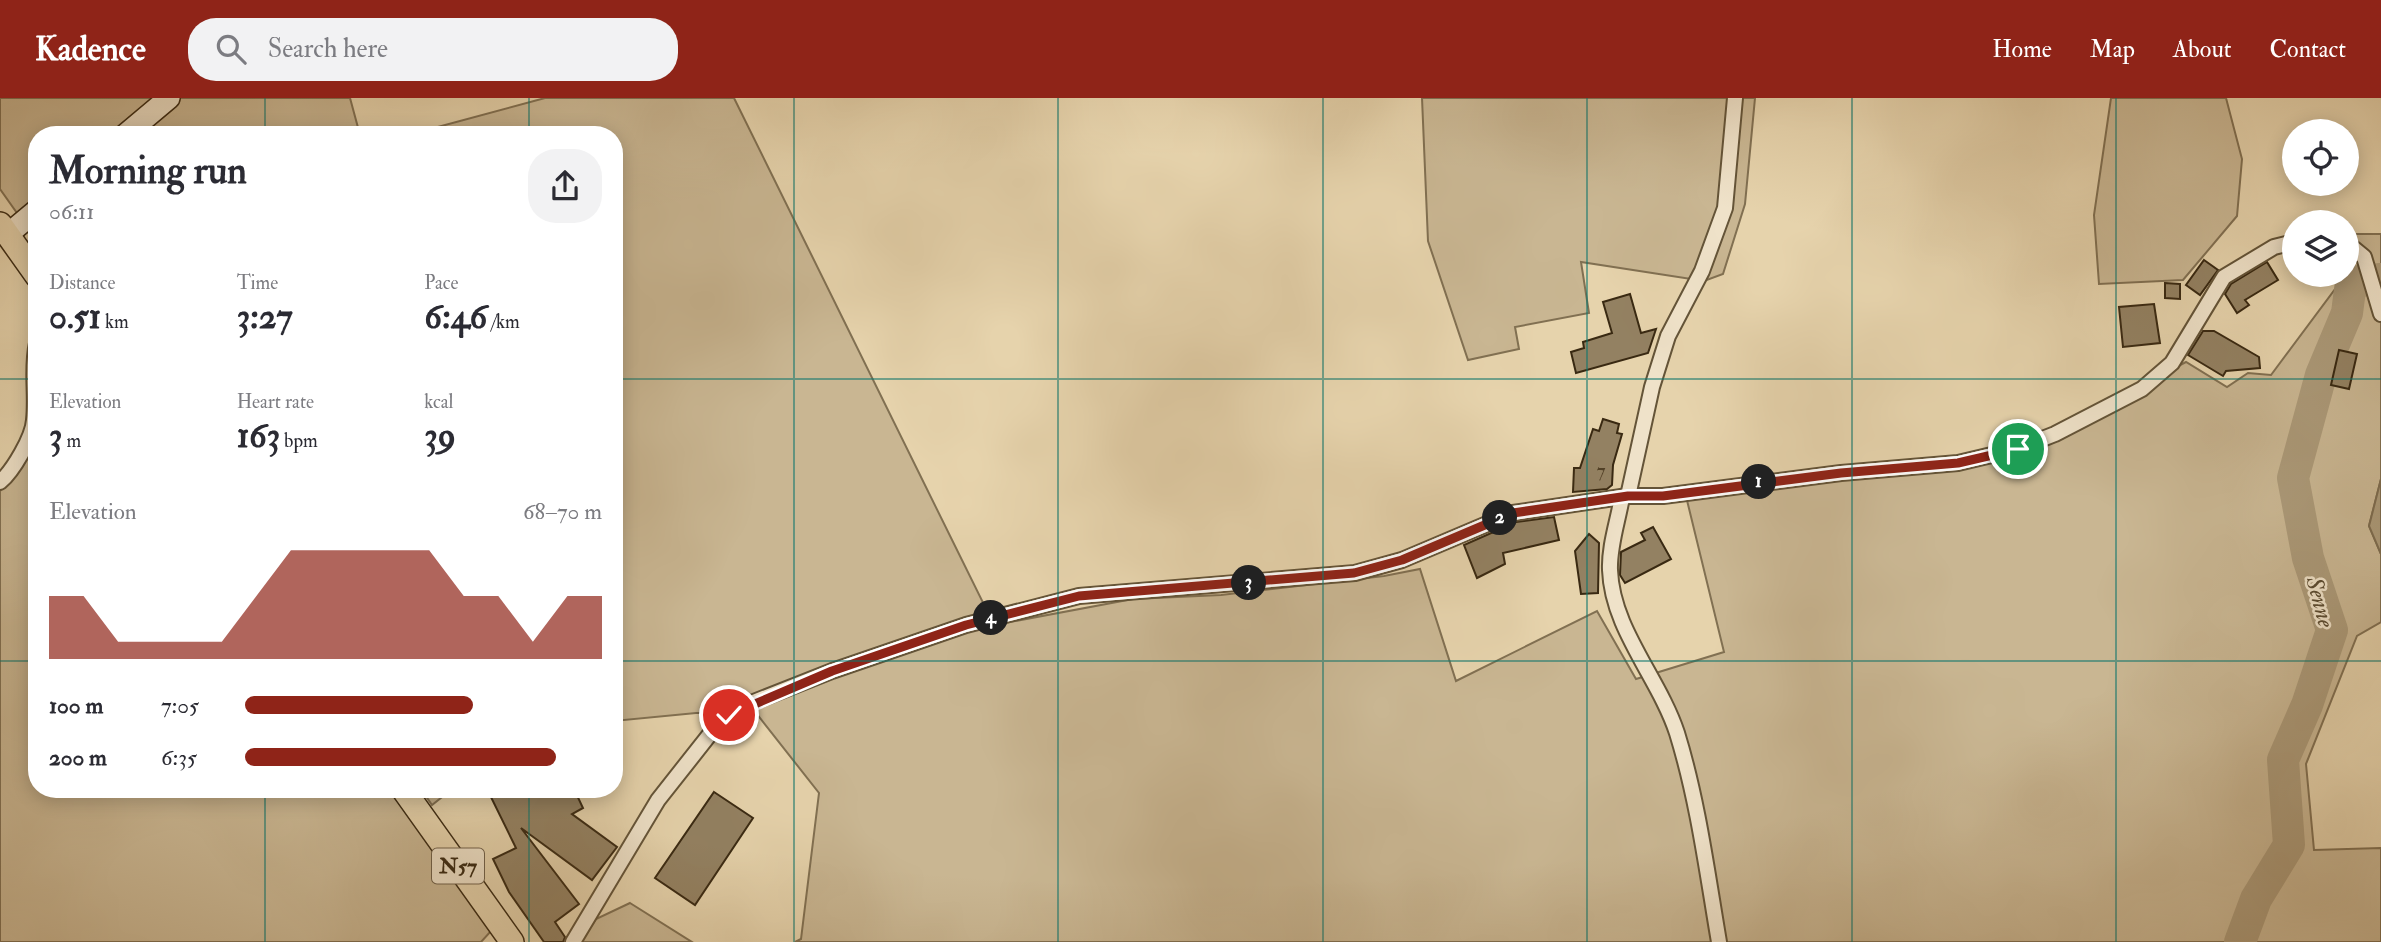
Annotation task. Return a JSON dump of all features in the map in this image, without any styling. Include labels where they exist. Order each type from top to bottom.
[{"type":"main road","points":[[4,230],[28,263]]},
{"type":"main road","name":"N57","points":[[409,798],[512,942]]},
{"type":"street","points":[[136,126],[169,98]]},
{"type":"street","points":[[1719,942],[1691,784],[1676,730],[1625,625],[1614,596],[1610,568],[1652,387],[1668,336],[1702,271],[1724,208],[1735,98]]},
{"type":"street","points":[[4,230],[28,215]]},
{"type":"street","points":[[573,942],[659,800],[714,729],[729,715],[746,705],[832,671],[966,625],[1079,596],[1354,573],[1402,560],[1513,513],[1625,496],[1663,496],[1841,473],[1958,463],[2018,449],[2055,434],[2142,389],[2172,363],[2224,277],[2274,247],[2282,245]]},
{"type":"street","points":[[2359,253],[2364,257],[2381,314]]},
{"type":"street","points":[[0,482],[11,472],[28,436]]},
{"type":"shaded area","points":[[0,98],[350,98],[358,126],[28,126],[28,229],[0,189]]},
{"type":"shaded area","points":[[545,98],[734,98],[994,625],[1133,599],[1221,595],[1384,576],[1420,569],[1456,681],[1597,611],[1636,679],[1724,652],[1684,488],[1982,455],[2056,430],[2186,362],[2227,387],[2248,373],[2271,375],[2337,287],[2359,287],[2359,234],[2381,234],[2381,479],[2369,526],[2381,554],[2381,622],[2357,636],[2306,764],[2314,850],[2381,848],[2381,942],[795,942],[801,939],[819,793],[756,713],[696,713],[623,720],[623,126],[441,126]]},
{"type":"shaded area","points":[[1422,98],[1755,98],[1745,204],[1723,274],[1704,281],[1581,262],[1589,313],[1515,327],[1519,349],[1468,360],[1428,241]]},
{"type":"shaded area","points":[[2111,98],[2226,98],[2242,159],[2237,216],[2183,280],[2099,284],[2094,215]]},
{"type":"shaded area","points":[[28,454],[28,798],[397,798],[492,930],[481,942],[0,942],[0,491],[16,476]]},
{"type":"shaded area","points":[[2381,479],[2381,554],[2369,526]]},
{"type":"shaded area","points":[[427,798],[441,798],[432,805]]},
{"type":"shaded area","points":[[630,903],[692,942],[581,942],[596,919]]},
{"type":"building","points":[[2204,260],[2218,270],[2200,295],[2186,285]]},
{"type":"building","points":[[2267,262],[2278,280],[2245,300],[2249,305],[2237,313],[2225,294],[2231,284]]},
{"type":"building","points":[[2165,283],[2180,284],[2180,299],[2165,298]]},
{"type":"building","points":[[1630,294],[1641,333],[1656,329],[1648,353],[1576,373],[1571,352],[1584,348],[1583,342],[1612,333],[1603,302]]},
{"type":"building","points":[[2154,304],[2160,343],[2123,347],[2119,307]]},
{"type":"building","points":[[2203,331],[2214,331],[2259,357],[2260,368],[2226,371],[2223,376],[2188,355]]},
{"type":"building","points":[[2339,350],[2357,354],[2349,389],[2331,385]]},
{"type":"building","points":[[1603,419],[1619,424],[1617,433],[1622,434],[1613,465],[1612,485],[1607,489],[1573,492],[1574,468],[1580,468],[1593,429],[1599,431]]},
{"type":"building","points":[[1554,517],[1559,540],[1503,553],[1505,564],[1477,578],[1464,545],[1516,522]]},
{"type":"building","points":[[1653,527],[1671,559],[1625,583],[1620,575],[1621,552],[1645,540],[1641,533]]},
{"type":"building","points":[[1589,534],[1599,543],[1598,593],[1581,594],[1575,551]]},
{"type":"building","points":[[714,792],[753,818],[695,905],[655,878]]},
{"type":"building","points":[[491,798],[578,798],[583,808],[572,814],[617,847],[592,880],[521,828],[579,904],[555,922],[565,937],[563,942],[544,942],[509,892],[493,859],[516,848]]},
{"type":"waterway","name":"Senne","points":[[2240,942],[2256,899],[2289,845],[2283,760],[2307,705],[2332,630],[2308,558],[2293,478],[2321,375],[2347,313],[2351,282],[2381,279]]},
{"type":"route","points":[[729,715],[746,705],[832,671],[966,625],[1079,596],[1354,573],[1402,560],[1513,513],[1628,496],[1663,496],[1751,483],[1958,463],[2018,449]]}]
